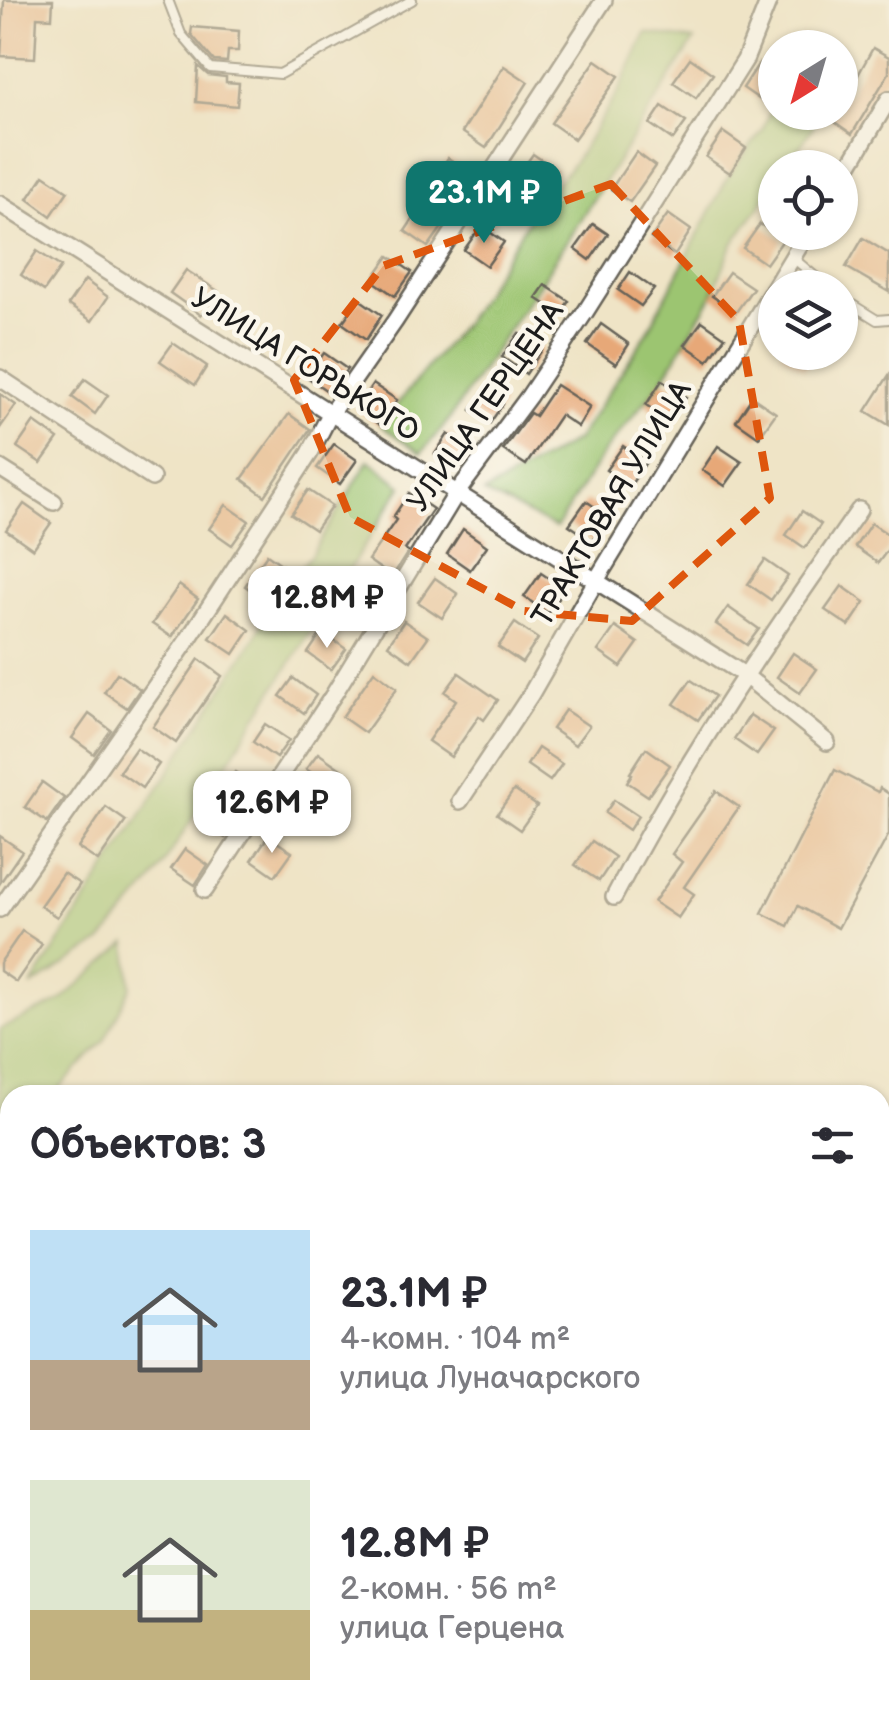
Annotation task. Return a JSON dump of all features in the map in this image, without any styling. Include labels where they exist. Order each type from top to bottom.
[{"type":"street","points":[[0,909],[187,641],[310,453],[330,414],[604,0]]},
{"type":"street","name":"УЛИЦА ГЕРЦЕНА","points":[[206,890],[334,694],[456,494],[586,311],[746,60],[769,0]]},
{"type":"street","points":[[858,151],[889,99]]},
{"type":"street","name":"УЛИЦА ГОРЬКОГО","points":[[0,204],[743,674],[827,742]]},
{"type":"street","name":"ТРАКТОВАЯ УЛИЦА","points":[[460,802],[531,694],[596,579],[797,250]]},
{"type":"street","points":[[0,378],[152,478]]},
{"type":"street","points":[[0,468],[54,502]]},
{"type":"street","points":[[614,897],[657,814],[743,674],[859,510]]},
{"type":"lane","points":[[168,0],[180,34],[210,68],[280,74],[412,0]]},
{"type":"lane","points":[[792,258],[807,270]]},
{"type":"lane","points":[[858,308],[877,320],[889,320]]},
{"type":"highlighted area","points":[[611,184],[739,321],[770,498],[632,621],[524,611],[350,517],[294,380],[383,266]]},
{"type":"green space","points":[[646,33],[694,41],[545,275],[448,421],[421,453],[380,425],[467,319],[535,209],[574,162],[618,92]]},
{"type":"green space","points":[[811,130],[798,150],[758,150],[758,208],[732,245],[712,296],[662,381],[603,453],[556,528],[484,493],[577,440],[647,333],[730,173],[762,131]]},
{"type":"green space","points":[[369,460],[402,486],[153,881],[101,942],[31,987],[256,636],[272,600],[311,555]]},
{"type":"green space","points":[[127,943],[131,987],[104,1041],[62,1085],[0,1085],[0,1029],[59,1002]]},
{"type":"building","points":[[4,0],[53,0],[52,18],[37,17],[35,58],[1,56]]},
{"type":"building","points":[[192,27],[239,31],[238,51],[228,51],[227,62],[214,61],[191,34]]},
{"type":"building","points":[[873,48],[889,57],[889,73],[858,124],[858,75]]},
{"type":"building","points":[[690,58],[713,74],[696,98],[673,82]]},
{"type":"building","points":[[596,60],[619,76],[574,139],[551,123]]},
{"type":"building","points":[[758,65],[758,98],[743,88]]},
{"type":"building","points":[[198,66],[208,75],[239,83],[237,106],[196,102]]},
{"type":"building","points":[[504,66],[528,82],[486,148],[462,132]]},
{"type":"building","points":[[662,106],[686,122],[673,140],[650,124]]},
{"type":"building","points":[[723,132],[746,148],[730,173],[706,157]]},
{"type":"building","points":[[636,152],[655,166],[630,202],[611,189]]},
{"type":"building","points":[[533,154],[556,170],[540,194],[516,178]]},
{"type":"building","points":[[448,158],[471,174],[454,199],[431,182]]},
{"type":"building","points":[[44,175],[68,191],[51,216],[28,199]]},
{"type":"building","points":[[421,207],[445,223],[428,247],[405,231]]},
{"type":"building","points":[[668,214],[691,230],[675,255],[651,238]]},
{"type":"building","points":[[593,224],[608,234],[590,260],[575,249]]},
{"type":"building","points":[[481,226],[504,242],[487,266],[464,250]]},
{"type":"building","points":[[758,227],[758,250],[776,250],[766,264],[743,248]]},
{"type":"building","points":[[863,238],[889,254],[889,292],[858,274],[858,270],[846,267]]},
{"type":"building","points":[[37,251],[61,267],[44,291],[21,275]]},
{"type":"building","points":[[389,256],[412,272],[395,296],[372,280]]},
{"type":"building","points":[[186,270],[218,291],[201,315],[170,293]]},
{"type":"building","points":[[630,272],[654,289],[641,306],[618,290]]},
{"type":"building","points":[[729,272],[753,288],[736,312],[712,296]]},
{"type":"building","points":[[85,280],[108,297],[92,321],[68,305]]},
{"type":"building","points":[[545,285],[569,301],[560,314],[536,298]]},
{"type":"building","points":[[359,299],[382,315],[366,340],[342,323]]},
{"type":"building","points":[[702,321],[725,337],[708,361],[685,345]]},
{"type":"building","points":[[601,324],[629,344],[616,364],[587,344]]},
{"type":"building","points":[[519,333],[542,350],[526,374],[502,357]]},
{"type":"building","points":[[173,343],[207,366],[195,385],[160,361]]},
{"type":"building","points":[[324,353],[347,369],[330,393],[307,377]]},
{"type":"building","points":[[889,375],[889,425],[866,411]]},
{"type":"building","points":[[85,379],[108,395],[95,414],[72,397]]},
{"type":"building","points":[[662,380],[686,397],[669,421],[646,405]]},
{"type":"building","points":[[373,384],[397,400],[380,425],[356,409]]},
{"type":"building","points":[[556,385],[590,407],[578,427],[560,415],[526,465],[503,450],[530,413],[535,416]]},
{"type":"building","points":[[484,391],[503,404],[490,423],[471,410]]},
{"type":"building","points":[[0,394],[16,405],[0,428]]},
{"type":"building","points":[[752,397],[776,413],[759,437],[736,421]]},
{"type":"building","points":[[289,414],[310,429],[265,496],[242,479]]},
{"type":"building","points":[[34,422],[58,439],[41,463],[17,447]]},
{"type":"building","points":[[448,434],[472,450],[458,470],[435,454]]},
{"type":"building","points":[[334,444],[357,460],[340,484],[317,468]]},
{"type":"building","points":[[623,446],[646,462],[630,486],[606,470]]},
{"type":"building","points":[[718,446],[742,462],[725,486],[702,470]]},
{"type":"building","points":[[308,490],[332,506],[315,530],[291,514]]},
{"type":"building","points":[[409,493],[433,509],[392,577],[368,560],[396,520],[393,517]]},
{"type":"building","points":[[586,501],[610,517],[593,541],[569,525]]},
{"type":"building","points":[[24,504],[51,523],[33,549],[6,530]]},
{"type":"building","points":[[226,505],[249,521],[232,545],[209,529]]},
{"type":"building","points":[[802,511],[821,524],[805,548],[786,535]]},
{"type":"building","points":[[871,523],[889,535],[889,548],[878,563],[855,547]]},
{"type":"building","points":[[463,529],[487,546],[470,570],[447,554]]},
{"type":"building","points":[[267,554],[284,566],[262,598],[245,586]]},
{"type":"building","points":[[765,560],[788,576],[771,600],[748,584]]},
{"type":"building","points":[[541,573],[565,589],[548,613],[524,597]]},
{"type":"building","points":[[435,578],[458,594],[442,618],[418,602]]},
{"type":"building","points":[[179,585],[198,599],[172,637],[152,624]]},
{"type":"building","points":[[353,585],[376,602],[360,626],[336,610]]},
{"type":"building","points":[[842,586],[865,602],[849,626],[825,610]]},
{"type":"building","points":[[728,607],[759,629],[747,645],[716,624]]},
{"type":"building","points":[[227,613],[250,630],[234,654],[210,638]]},
{"type":"building","points":[[404,621],[428,637],[411,661],[388,645]]},
{"type":"building","points":[[515,623],[538,639],[522,663],[498,647]]},
{"type":"building","points":[[615,627],[638,643],[621,667],[598,651]]},
{"type":"building","points":[[322,632],[346,649],[331,670],[308,653]]},
{"type":"building","points":[[793,653],[817,669],[800,693],[777,677]]},
{"type":"building","points":[[199,659],[222,676],[176,743],[153,727]]},
{"type":"building","points":[[374,671],[397,688],[365,733],[342,717]]},
{"type":"building","points":[[117,673],[140,689],[127,708],[104,692]]},
{"type":"building","points":[[459,673],[498,700],[484,720],[479,716],[451,757],[428,741],[456,700],[445,692]]},
{"type":"building","points":[[293,678],[316,695],[304,713],[280,696]]},
{"type":"building","points":[[691,680],[715,696],[698,720],[674,704]]},
{"type":"building","points":[[565,710],[589,726],[575,745],[552,729]]},
{"type":"building","points":[[89,714],[111,730],[94,754],[72,738]]},
{"type":"building","points":[[750,715],[774,731],[757,755],[734,739]]},
{"type":"building","points":[[265,724],[289,740],[276,758],[253,742]]},
{"type":"building","points":[[136,748],[159,764],[142,788],[119,772]]},
{"type":"building","points":[[538,748],[562,764],[550,781],[527,765]]},
{"type":"building","points":[[646,748],[670,765],[648,796],[627,782]]},
{"type":"building","points":[[318,753],[341,769],[330,785],[306,769]]},
{"type":"building","points":[[835,770],[889,794],[889,834],[838,928],[798,906],[788,926],[762,913]]},
{"type":"building","points":[[235,772],[259,788],[225,838],[202,822]]},
{"type":"building","points":[[42,782],[64,798],[47,822],[25,807]]},
{"type":"building","points":[[514,790],[537,806],[520,830],[497,814]]},
{"type":"building","points":[[296,791],[319,807],[309,822],[285,806]]},
{"type":"building","points":[[716,791],[739,807],[684,887],[694,894],[678,918],[654,902],[682,862],[672,854]]},
{"type":"building","points":[[614,800],[638,816],[629,830],[605,813]]},
{"type":"building","points":[[106,807],[126,821],[98,861],[78,848]]},
{"type":"building","points":[[0,836],[22,851],[0,883]]},
{"type":"building","points":[[268,836],[292,852],[275,876],[252,860]]},
{"type":"building","points":[[592,841],[615,857],[599,881],[575,865]]},
{"type":"building","points":[[185,849],[208,865],[195,885],[171,869]]},
{"type":"building","points":[[63,873],[80,884],[57,917],[40,906]]},
{"type":"building","points":[[22,931],[42,944],[16,982],[0,971],[0,963]]}]
